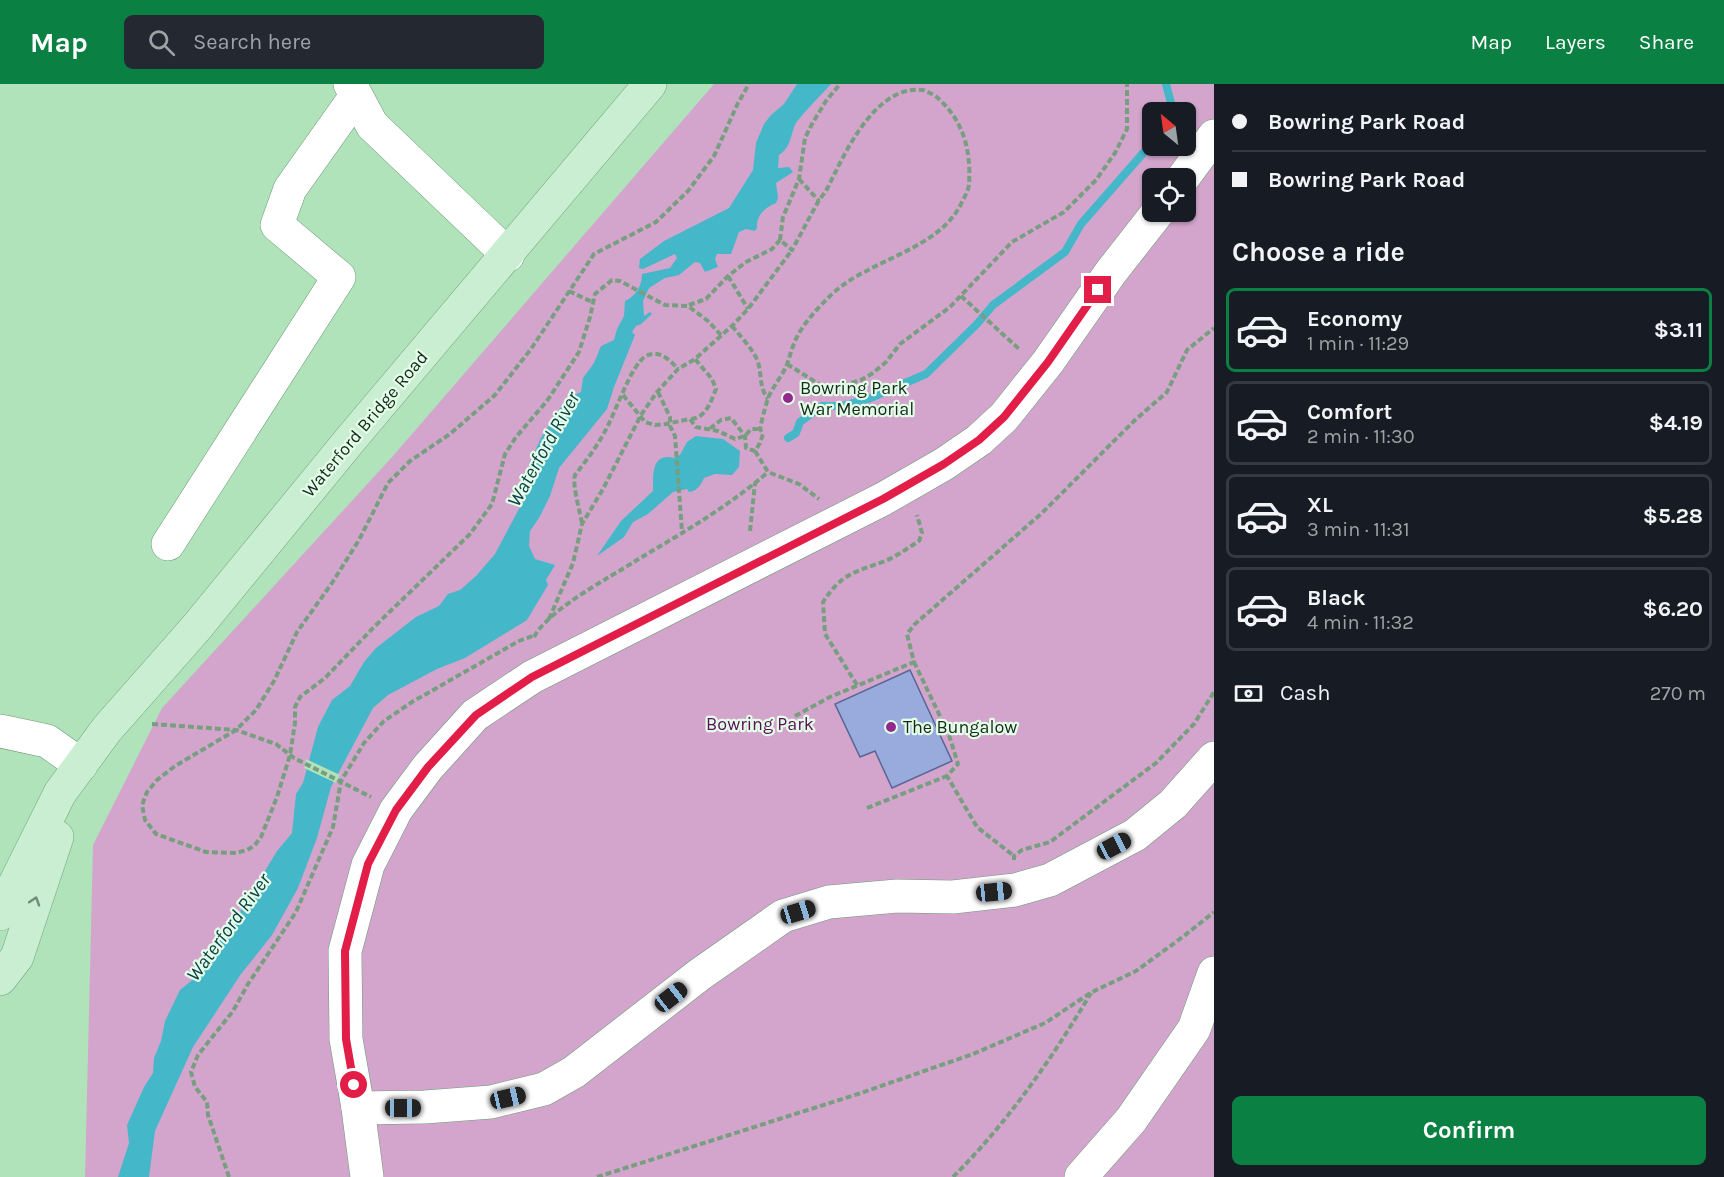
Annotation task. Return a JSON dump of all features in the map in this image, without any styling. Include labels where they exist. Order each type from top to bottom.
[{"type":"main road","name":"Waterford Bridge Road","points":[[0,914],[60,793],[107,729],[196,628],[342,449],[650,84]]},
{"type":"main road","name":"Waterford Bridge Road","points":[[0,979],[17,957],[81,765]]},
{"type":"street","points":[[168,544],[339,277],[277,225],[290,189],[353,90],[372,125],[507,255]]},
{"type":"street","points":[[1190,168],[1214,136]]},
{"type":"street","points":[[367,1177],[346,1039],[345,951],[368,864],[396,810],[428,767],[476,715],[532,677],[839,521],[944,464],[979,440],[1004,417],[1048,362],[1150,222]]},
{"type":"street","points":[[0,731],[47,741],[81,765]]},
{"type":"street","points":[[360,1120],[425,1107],[491,1102],[544,1089],[574,1072],[699,975],[783,916],[829,902],[897,896],[952,897],[1015,890],[1050,880],[1135,835],[1173,804],[1214,759]]},
{"type":"street","points":[[1081,1177],[1131,1120],[1194,1029],[1214,973]]},
{"type":"path","points":[[749,84],[714,156],[688,191],[656,222],[594,254],[531,349],[495,395],[450,434],[410,461],[388,483],[332,583],[297,632],[274,681],[256,710],[236,730],[175,766],[157,780],[147,792],[142,805],[145,820],[156,834],[206,852],[236,853],[254,846],[261,837],[292,756],[295,707],[300,697],[325,678],[470,534],[492,504],[506,454],[516,437],[547,401],[579,352],[595,294],[612,280],[620,281],[665,305],[688,306],[706,299],[728,276],[746,262],[772,249],[780,240],[783,217],[799,179],[805,138],[826,101],[840,84]]},
{"type":"path","points":[[787,364],[825,388],[861,381],[886,362],[900,344],[933,321],[961,296],[1012,242],[1064,212],[1096,180],[1115,153],[1127,129],[1126,84]]},
{"type":"path","points":[[549,619],[573,563],[582,524],[603,489],[641,415],[657,392],[678,369],[695,359],[748,309],[792,250],[828,188],[833,172],[855,132],[871,108],[902,86],[917,87],[939,99],[958,122],[967,141],[969,188],[958,212],[941,229],[915,246],[848,280],[828,297],[797,337],[787,364],[768,399],[760,429],[763,434],[755,451]]},
{"type":"path","points":[[799,179],[819,201]]},
{"type":"path","points":[[780,240],[792,250]]},
{"type":"path","points":[[728,276],[748,309]]},
{"type":"path","points":[[568,291],[592,302]]},
{"type":"path","points":[[961,296],[994,326]]},
{"type":"path","points":[[688,306],[721,334]]},
{"type":"path","points":[[732,326],[746,342],[758,363],[761,386],[768,399]]},
{"type":"path","points":[[867,808],[947,776],[958,764],[949,735],[914,662],[908,634],[915,624],[1042,513],[1134,421],[1167,392],[1187,350],[1214,328]]},
{"type":"path","points":[[582,524],[578,497],[573,483],[575,476],[603,435],[631,375],[646,356],[661,354],[678,369]]},
{"type":"path","points":[[623,395],[645,422],[654,425],[696,419],[705,411],[716,389],[712,379],[695,359]]},
{"type":"path","points":[[657,392],[672,423],[670,426],[675,436],[682,532]]},
{"type":"path","points":[[708,430],[721,420],[731,418],[745,436],[746,448],[755,451],[768,472],[799,484],[833,510],[839,521]]},
{"type":"path","points":[[690,419],[696,427],[718,431],[735,439],[745,436],[751,429],[760,429]]},
{"type":"path","points":[[229,1177],[208,1116],[207,1102],[195,1087],[191,1072],[198,1055],[233,1011],[296,912],[333,827],[339,780],[364,743],[384,721],[446,681],[519,641],[535,635],[549,619],[572,601],[717,511],[768,472]]},
{"type":"path","points":[[750,565],[750,525],[755,483]]},
{"type":"path","points":[[857,686],[825,634],[823,602],[842,578],[886,560],[919,541],[922,533],[921,526],[903,487]]},
{"type":"path","points":[[795,716],[830,697],[914,662]]},
{"type":"path","points":[[1014,856],[1022,850],[1050,842],[1156,763],[1194,724],[1214,692]]},
{"type":"path","points":[[151,724],[236,730],[276,744],[292,756],[339,780]]},
{"type":"path","points":[[947,776],[977,827],[1014,856]]},
{"type":"path","points":[[1014,856],[1015,890]]},
{"type":"path","points":[[597,1177],[858,1094],[973,1054],[1045,1023],[1092,992],[1136,971],[1214,912]]},
{"type":"path","points":[[953,1177],[984,1146],[1026,1093],[1058,1048],[1092,992]]},
{"type":"green space","name":"Bowring Park","points":[[714,84],[1214,84],[1214,1177],[85,1177],[93,845],[162,708],[393,456]]},
{"type":"water","name":"Waterford River","points":[[797,84],[831,84],[797,121],[788,145],[779,155],[778,168],[789,167],[793,172],[776,183],[778,198],[776,203],[762,212],[755,231],[746,229],[739,232],[731,254],[717,254],[715,259],[718,267],[705,272],[700,263],[695,262],[679,275],[665,278],[649,288],[643,301],[644,316],[650,312],[652,314],[632,332],[635,335],[607,409],[559,468],[550,496],[530,531],[529,546],[535,559],[555,565],[546,580],[548,585],[527,620],[465,658],[437,669],[388,695],[373,708],[331,787],[317,838],[298,888],[272,935],[241,974],[193,1047],[155,1131],[149,1177],[118,1177],[129,1143],[127,1125],[153,1073],[154,1058],[161,1041],[165,1021],[180,990],[196,977],[208,961],[209,949],[234,923],[245,903],[257,890],[262,876],[277,851],[292,833],[296,794],[303,783],[318,727],[332,700],[350,686],[364,662],[376,648],[416,617],[439,606],[448,594],[460,590],[495,554],[528,492],[529,464],[541,438],[566,399],[581,392],[583,378],[594,363],[601,346],[614,340],[624,316],[625,301],[638,290],[642,274],[670,268],[677,258],[675,254],[643,269],[639,268],[640,259],[664,241],[729,208],[753,170],[756,143],[764,124],[784,104]]},
{"type":"water","points":[[696,436],[723,439],[740,451],[739,467],[732,475],[715,474],[704,478],[702,483],[692,491],[689,492],[687,489],[673,492],[648,514],[633,522],[624,537],[597,556],[621,521],[653,491],[657,462],[666,457],[674,458],[680,455],[687,442]]},
{"type":"pier","points":[[306,759],[340,775],[336,783],[304,768]]},
{"type":"building","name":"The Bungalow","points":[[910,670],[952,761],[892,788],[875,751],[860,757],[835,704]]},
{"type":"waterway","points":[[1166,84],[1171,102]]},
{"type":"waterway","points":[[788,438],[796,433],[800,422],[822,406],[841,406],[868,399],[926,374],[993,305],[1065,252],[1081,224],[1142,154]]},
{"type":"place","name":"Bowring Park War Memorial","points":[[788,398]]},
{"type":"place","name":"The Bungalow","points":[[891,727]]},
{"type":"route","points":[[354,1085],[346,1039],[345,951],[368,864],[396,810],[428,767],[476,715],[532,677],[883,499],[944,464],[979,440],[1004,417],[1048,362],[1098,290]]}]
